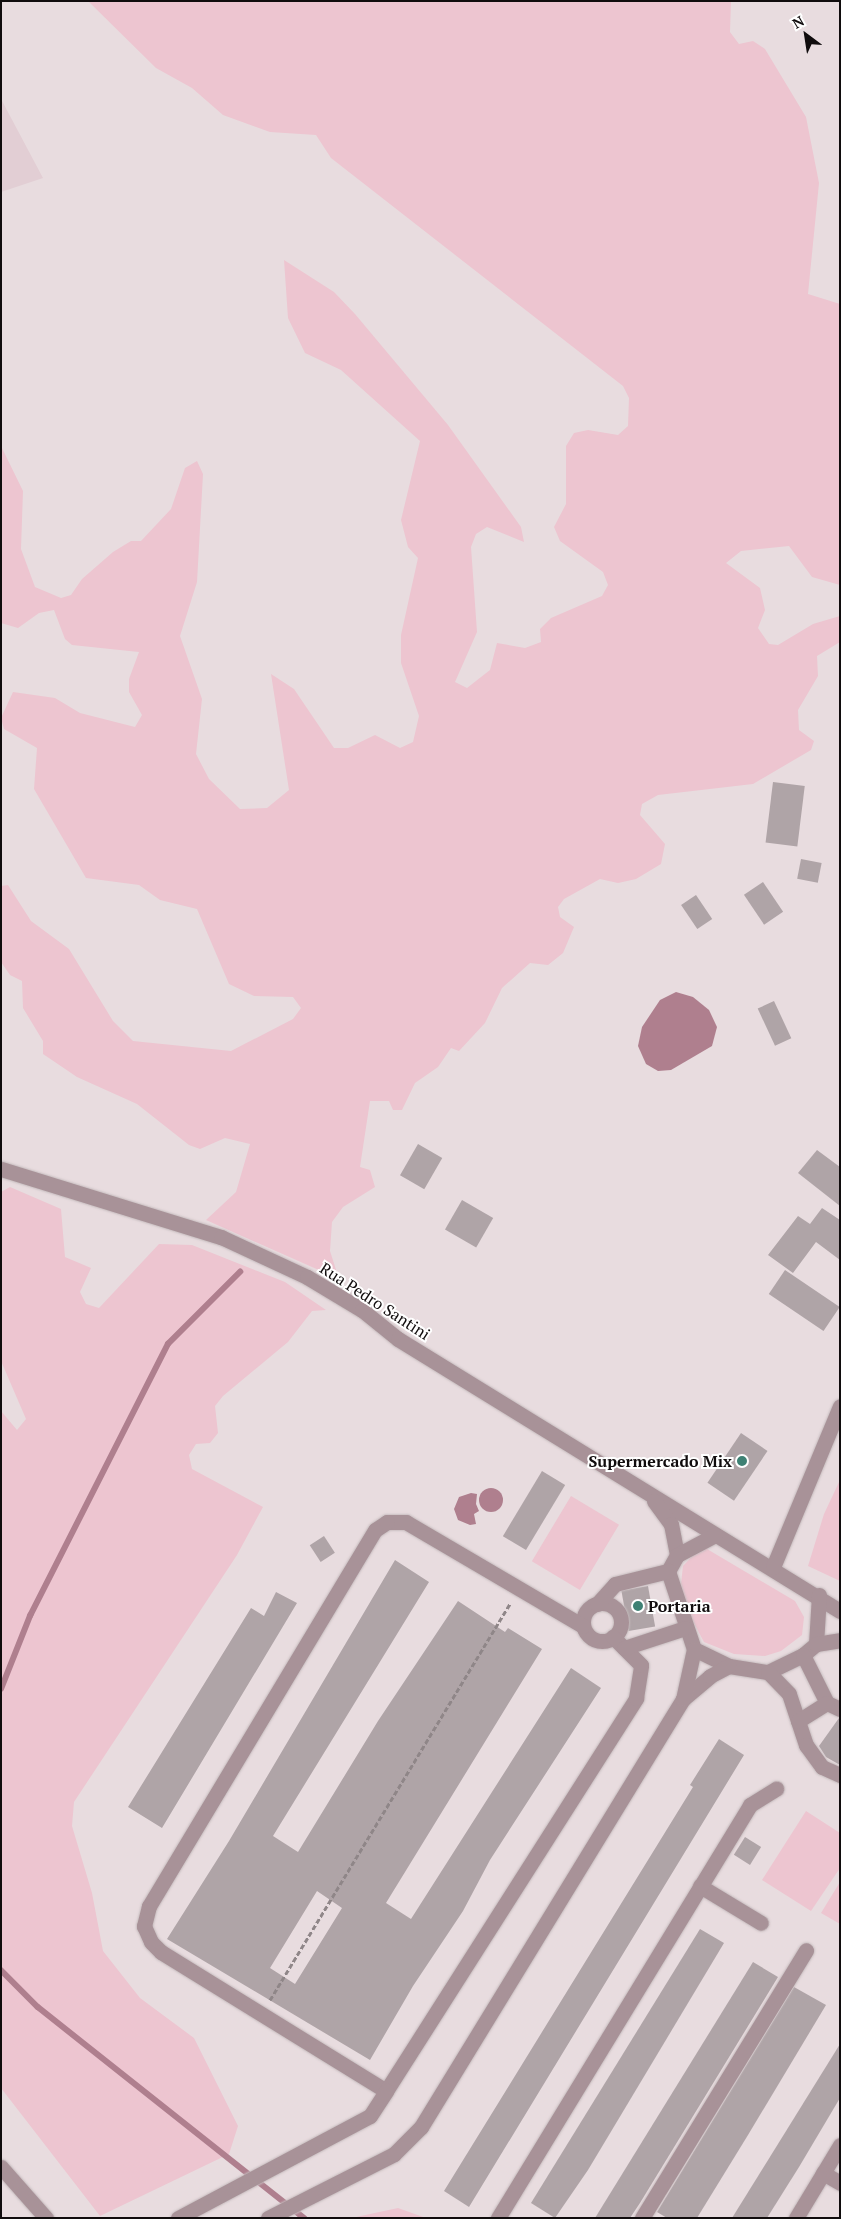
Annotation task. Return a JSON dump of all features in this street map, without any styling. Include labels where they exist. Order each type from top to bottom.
[{"type":"street","name":"Rua Pedro Santini","points":[[1,1169],[221,1237],[307,1277],[362,1310],[398,1339],[715,1535]]},
{"type":"street","points":[[773,1567],[840,1406]]},
{"type":"street","name":"Rua Pedro Santini","points":[[648,1493],[671,1524],[677,1555]]},
{"type":"street","points":[[386,2091],[161,1952],[150,1942],[144,1926],[147,1913],[375,1530],[387,1522],[406,1522],[583,1626],[591,1638],[598,1641],[613,1637],[620,1625],[620,1617],[612,1606],[597,1604]]},
{"type":"street","points":[[268,2218],[394,2154],[421,2127],[682,1699],[694,1649],[685,1628],[668,1571],[677,1555],[715,1535],[773,1567],[840,1611]]},
{"type":"street","points":[[583,1626],[585,1612],[597,1604],[615,1584],[668,1571]]},
{"type":"street","points":[[816,1644],[819,1596]]},
{"type":"street","points":[[624,1648],[685,1628]]},
{"type":"street","points":[[178,2218],[370,2116],[636,1698],[641,1665],[613,1637]]},
{"type":"street","points":[[694,1649],[729,1666],[768,1672],[803,1655],[816,1644],[840,1640]]},
{"type":"street","points":[[798,1722],[834,1706],[803,1655]]},
{"type":"street","points":[[682,1699],[710,1676],[729,1666]]},
{"type":"street","points":[[768,1672],[789,1694],[806,1745],[822,1767],[840,1775]]},
{"type":"street","points":[[498,2218],[750,1805],[776,1789]]},
{"type":"street","points":[[700,1886],[761,1923]]},
{"type":"street","points":[[642,2218],[806,1950]]},
{"type":"street","points":[[796,2218],[840,2145]]},
{"type":"street","points":[[1,2167],[46,2218]]},
{"type":"street","points":[[823,2173],[840,2183]]},
{"type":"path","points":[[261,2013],[519,1588]]},
{"type":"shaded area","points":[[88,1],[731,1],[730,32],[739,44],[753,41],[765,49],[806,117],[819,183],[808,294],[840,304],[840,585],[812,577],[789,546],[741,551],[726,563],[760,588],[765,610],[758,628],[769,644],[778,645],[813,624],[840,616],[840,642],[817,656],[818,676],[798,710],[799,730],[814,741],[811,750],[753,784],[658,795],[642,804],[640,815],[665,844],[661,864],[636,879],[618,883],[600,879],[564,899],[558,907],[560,917],[574,927],[563,953],[548,965],[530,963],[502,988],[485,1023],[459,1051],[451,1048],[438,1067],[415,1083],[402,1110],[393,1110],[389,1101],[370,1101],[360,1167],[370,1170],[375,1187],[343,1207],[332,1222],[330,1251],[339,1279],[206,1220],[236,1192],[250,1144],[225,1138],[200,1149],[189,1145],[137,1104],[77,1077],[43,1054],[43,1041],[23,1008],[22,981],[10,975],[1,962],[1,886],[8,885],[31,921],[69,949],[113,1021],[133,1041],[231,1051],[293,1019],[301,1008],[293,997],[254,996],[229,984],[197,909],[160,900],[139,885],[86,878],[34,789],[37,748],[4,729],[1,718],[13,692],[55,698],[80,713],[135,727],[142,715],[129,692],[129,679],[139,652],[72,645],[65,639],[54,610],[39,613],[18,628],[1,623],[1,446],[23,491],[21,549],[35,587],[61,598],[71,595],[82,579],[113,552],[131,541],[141,541],[171,509],[185,468],[197,461],[203,474],[197,582],[180,636],[202,699],[196,754],[209,779],[240,809],[267,808],[289,790],[271,674],[294,689],[334,748],[348,748],[375,735],[400,748],[413,742],[419,716],[401,663],[401,635],[418,558],[408,547],[401,520],[420,441],[341,370],[305,353],[288,318],[284,260],[334,292],[355,314],[448,425],[521,527],[524,542],[487,527],[476,534],[471,547],[477,632],[455,682],[467,688],[490,670],[497,643],[525,648],[541,642],[540,629],[551,618],[602,596],[608,585],[603,572],[560,541],[554,527],[566,504],[566,446],[574,433],[588,430],[618,435],[628,426],[629,398],[623,386],[331,158],[316,135],[270,132],[223,115],[192,88],[156,68]]},
{"type":"shaded area","points":[[1,99],[43,178],[1,192]]},
{"type":"shaded area","points":[[676,992],[693,997],[709,1010],[717,1027],[712,1046],[671,1070],[658,1071],[646,1064],[638,1046],[642,1027],[660,1000]]},
{"type":"shaded area","points":[[10,1187],[61,1209],[65,1257],[91,1268],[80,1292],[86,1304],[99,1308],[159,1244],[192,1245],[285,1282],[326,1310],[312,1311],[288,1342],[223,1396],[215,1406],[218,1433],[210,1443],[196,1444],[189,1455],[192,1469],[263,1507],[237,1555],[74,1802],[72,1826],[92,1893],[103,1951],[140,1998],[194,2038],[238,2126],[229,2154],[100,2216],[1,2088],[1,1411],[17,1430],[26,1419],[1,1361],[1,1192]]},
{"type":"shaded area","points":[[840,1480],[840,1581],[808,1566],[824,1514]]},
{"type":"shaded area","points":[[491,1488],[499,1492],[503,1500],[499,1508],[491,1512],[483,1508],[479,1500],[483,1492]]},
{"type":"shaded area","points":[[471,1493],[477,1494],[476,1504],[479,1511],[474,1514],[476,1524],[470,1525],[458,1520],[454,1509],[459,1497]]},
{"type":"shaded area","points":[[571,1496],[619,1525],[580,1590],[532,1561]]},
{"type":"shaded area","points":[[699,1549],[707,1549],[795,1601],[804,1617],[802,1635],[781,1651],[765,1656],[734,1654],[704,1642],[688,1612],[681,1584],[683,1566]]},
{"type":"shaded area","points":[[806,1811],[840,1833],[840,1868],[811,1911],[762,1880]]},
{"type":"shaded area","points":[[840,1882],[840,1924],[821,1913]]},
{"type":"shaded area","points":[[398,2208],[426,2218],[354,2218],[356,2217]]},
{"type":"building","points":[[773,782],[805,786],[797,846],[766,843]]},
{"type":"building","points":[[801,859],[822,863],[818,883],[797,879]]},
{"type":"building","points":[[763,882],[783,912],[764,925],[744,895]]},
{"type":"building","points":[[696,895],[712,919],[697,929],[681,905]]},
{"type":"building","points":[[774,1001],[791,1038],[775,1046],[758,1009]]},
{"type":"building","points":[[418,1144],[442,1158],[424,1189],[400,1175]]},
{"type":"building","points":[[817,1150],[840,1167],[840,1206],[798,1173]]},
{"type":"building","points":[[462,1200],[493,1218],[476,1247],[445,1229]]},
{"type":"building","points":[[822,1208],[840,1220],[840,1260],[816,1242],[793,1273],[768,1255],[798,1216],[810,1224]]},
{"type":"building","points":[[785,1270],[840,1307],[823,1331],[769,1294]]},
{"type":"building","name":"Supermercado Mix","points":[[741,1433],[768,1451],[734,1501],[707,1483]]},
{"type":"building","points":[[542,1471],[565,1485],[526,1550],[503,1536]]},
{"type":"building","points":[[324,1536],[335,1553],[321,1562],[310,1545]]},
{"type":"building","points":[[395,1560],[429,1582],[273,1836],[298,1852],[378,1721],[458,1601],[505,1632],[508,1628],[542,1649],[386,1903],[411,1919],[571,1668],[601,1688],[490,1860],[463,1911],[413,1986],[370,2060],[167,1939],[229,1841]],"holes":[[[317,1891],[342,1908],[295,1984],[270,1968]]]},
{"type":"building","name":"Portaria","points":[[648,1586],[655,1626],[629,1631],[621,1591]]},
{"type":"building","points":[[276,1592],[297,1603],[162,1828],[128,1807],[251,1608],[264,1616]]},
{"type":"building","points":[[839,1718],[840,1765],[826,1757],[819,1746]]},
{"type":"building","points":[[719,1739],[744,1755],[469,2207],[444,2191],[693,1787],[690,1785]]},
{"type":"building","points":[[745,1837],[761,1847],[750,1865],[734,1855]]},
{"type":"building","points":[[700,1929],[724,1943],[588,2170],[555,2218],[531,2203]]},
{"type":"building","points":[[753,1962],[778,1977],[640,2203],[630,2218],[595,2218]]},
{"type":"building","points":[[794,1987],[826,2005],[697,2218],[667,2218],[657,2212]]},
{"type":"building","points":[[840,2044],[840,2098],[799,2167],[767,2218],[732,2218]]},
{"type":"waterway","points":[[1,1689],[30,1616],[168,1344],[240,1272]]},
{"type":"waterway","points":[[1,1970],[38,2007],[304,2218]]},
{"type":"place","name":"Supermercado Mix","points":[[742,1461]]},
{"type":"place","name":"Portaria","points":[[638,1606]]}]
